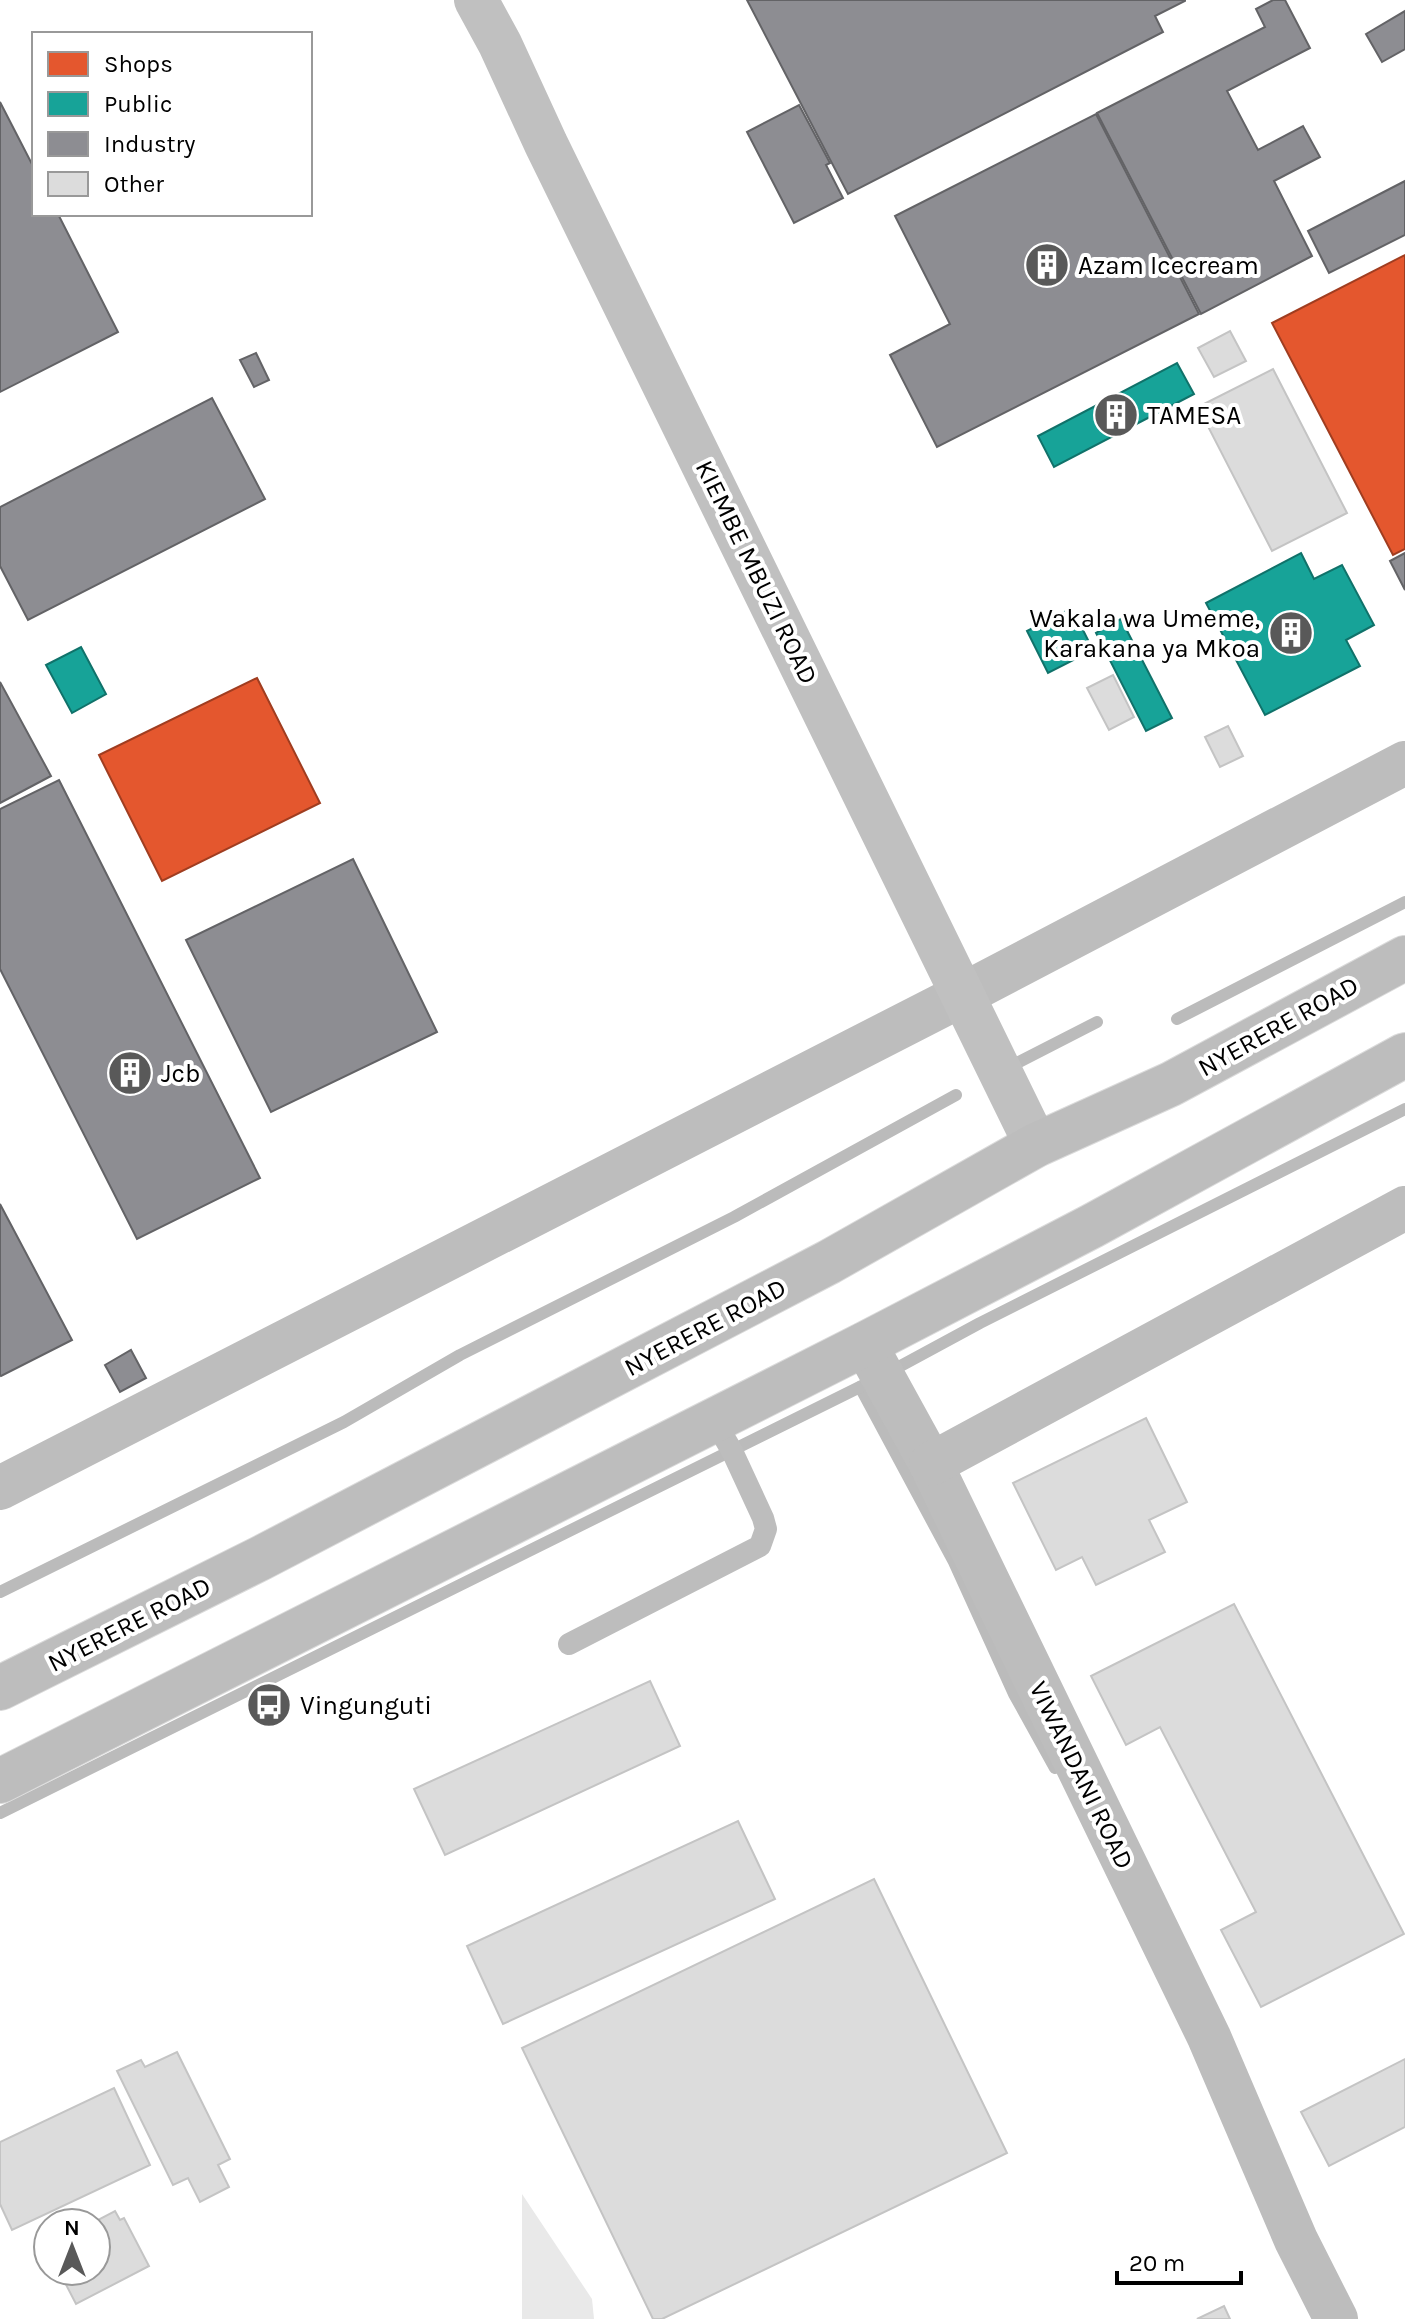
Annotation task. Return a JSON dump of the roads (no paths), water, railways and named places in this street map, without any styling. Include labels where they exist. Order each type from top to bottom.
[{"type":"main road","name":"KIEMBE MBUZI ROAD","points":[[476,0],[1036,1145]]},
{"type":"main road","points":[[0,1488],[964,994],[1405,763]]},
{"type":"main road","name":"NYERERE ROAD","points":[[0,1688],[261,1558],[829,1262],[1036,1145],[1171,1084],[1405,958]]},
{"type":"main road","points":[[0,1781],[865,1344],[1092,1226],[1405,1055]]},
{"type":"main road","points":[[931,1464],[1405,1208]]},
{"type":"main road","name":"VIWANDANI ROAD","points":[[865,1344],[931,1464],[1209,2037],[1284,2213],[1336,2319]]},
{"type":"lane","points":[[569,1644],[760,1546],[766,1529],[763,1518],[714,1420]]},
{"type":"waterway","points":[[1177,1019],[1405,902]]},
{"type":"waterway","points":[[1007,1068],[1097,1022]]},
{"type":"waterway","points":[[0,1592],[344,1422],[460,1355],[734,1217],[956,1095]]},
{"type":"waterway","points":[[0,1813],[882,1376],[980,1323],[1405,1109]]},
{"type":"waterway","points":[[860,1387],[954,1562],[1014,1694],[1055,1768]]},
{"type":"place","name":"Azam Icecream","points":[[1047,265]]},
{"type":"place","name":"TAMESA","points":[[1116,415]]},
{"type":"place","name":"Wakala wa Umeme, Karakana ya Mkoa","points":[[1291,633]]},
{"type":"place","name":"Jcb","points":[[130,1073]]},
{"type":"place","name":"Vingunguti","points":[[269,1705]]}]
